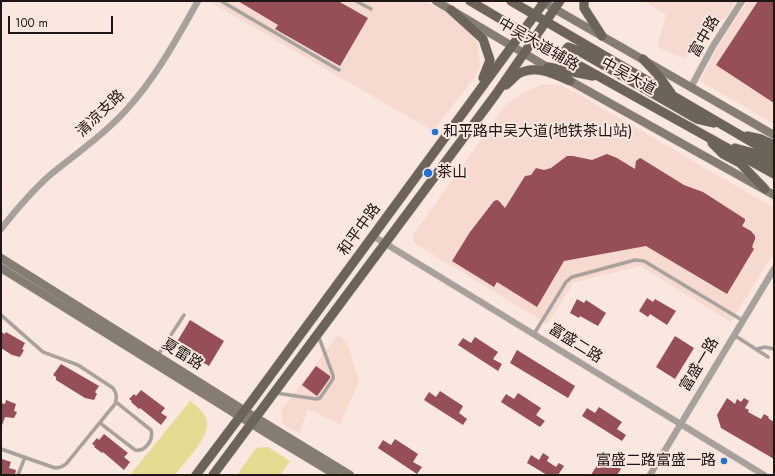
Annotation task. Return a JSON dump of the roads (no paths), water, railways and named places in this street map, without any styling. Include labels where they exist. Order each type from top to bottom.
[{"type":"main road","name":"中吴大道","points":[[470,1],[601,78],[774,174]]},
{"type":"main road","name":"中吴大道","points":[[511,1],[774,155]]},
{"type":"main road","name":"和平中路","points":[[213,475],[496,94],[560,1]]},
{"type":"main road","points":[[584,1],[584,8],[602,36]]},
{"type":"main road","name":"和平中路","points":[[196,475],[429,161],[543,2]]},
{"type":"main road","points":[[451,10],[483,39],[490,60],[486,72],[468,105]]},
{"type":"main road","points":[[573,62],[565,51],[568,47],[579,51],[697,119],[722,124]]},
{"type":"main road","points":[[642,59],[658,75],[675,97]]},
{"type":"main road","points":[[547,67],[601,78]]},
{"type":"main road","points":[[496,94],[518,74],[532,70],[548,71],[570,81]]},
{"type":"main road","points":[[738,134],[761,139],[774,145]]},
{"type":"main road","points":[[704,135],[723,154],[740,163],[765,190]]},
{"type":"main road","points":[[722,145],[753,153],[774,165]]},
{"type":"street","name":"清凉支路","points":[[1,229],[22,204],[49,176],[105,131],[128,108],[147,86],[164,60],[198,1]]},
{"type":"street","name":"中吴大道辅路","points":[[436,1],[570,81],[774,195]]},
{"type":"street","name":"富中路","points":[[691,87],[713,46],[742,1]]},
{"type":"street","points":[[543,2],[774,135]]},
{"type":"street","name":"富盛二路","points":[[373,236],[764,475]]},
{"type":"street","name":"夏雷路","points":[[1,258],[157,356],[242,414]]},
{"type":"street","name":"夏雷路","points":[[1,268],[242,414],[350,475]]},
{"type":"street","name":"富盛一路","points":[[650,475],[774,269]]},
{"type":"street","name":"夏雷路","points":[[254,421],[336,475]]},
{"type":"lane","points":[[221,1],[339,70]]},
{"type":"lane","points":[[356,1],[371,9]]},
{"type":"lane","points":[[534,334],[566,282],[572,277],[635,260],[644,261],[743,321]]},
{"type":"lane","points":[[157,356],[184,315]]},
{"type":"lane","points":[[1,316],[43,352],[78,365],[113,388],[116,393],[116,402],[66,464],[61,467],[55,468],[1,449]]},
{"type":"lane","points":[[274,393],[316,399],[320,398],[333,379],[333,375],[318,334]]},
{"type":"lane","points":[[734,335],[768,357]]},
{"type":"lane","points":[[757,349],[766,347],[774,350]]},
{"type":"lane","points":[[100,423],[134,450],[143,450],[151,440],[151,430],[116,402]]},
{"type":"lane","points":[[18,475],[25,457]]},
{"type":"place","name":"和平路中吴大道(地铁茶山站)","points":[[435,132]]},
{"type":"place","name":"茶山","points":[[428,173]]},
{"type":"place","name":"富盛二路富盛一路","points":[[724,461]]}]
